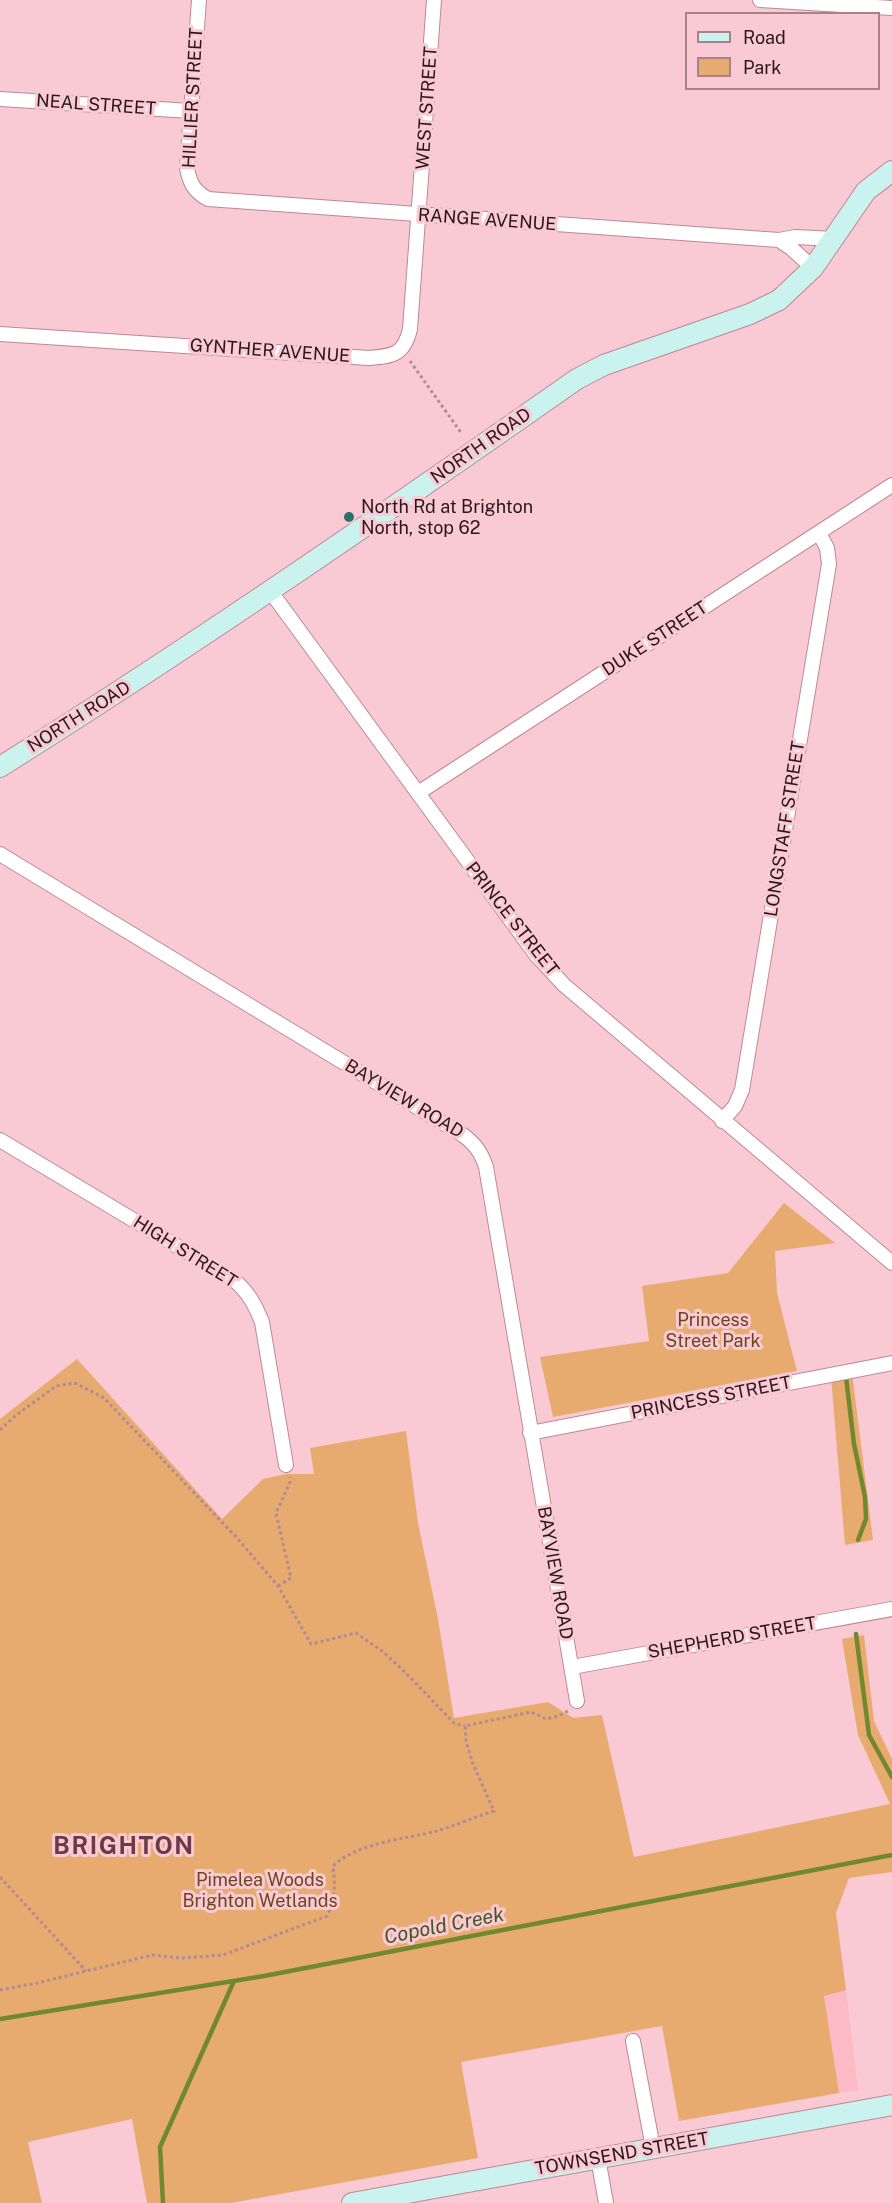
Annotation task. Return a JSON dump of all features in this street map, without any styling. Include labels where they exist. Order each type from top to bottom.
[{"type":"street","name":"HILLIER STREET","points":[[197,193],[189,182],[188,168],[199,0]]},
{"type":"street","name":"WEST STREET","points":[[419,216],[434,0]]},
{"type":"street","points":[[759,0],[892,8]]},
{"type":"street","name":"NEAL STREET","points":[[0,99],[191,111]]},
{"type":"street","name":"NORTH ROAD","points":[[0,767],[114,696],[271,592],[577,379],[604,365],[765,308],[790,291],[813,268],[866,191],[892,171]]},
{"type":"street","name":"RANGE AVENUE","points":[[197,193],[208,199],[223,201],[419,216],[779,240],[795,237],[835,238]]},
{"type":"street","points":[[401,350],[407,343],[410,329],[419,216]]},
{"type":"street","points":[[779,240],[813,268]]},
{"type":"street","name":"GYNTHER AVENUE","points":[[0,334],[369,358],[392,355],[401,350]]},
{"type":"street","name":"DUKE STREET","points":[[418,793],[892,485]]},
{"type":"street","name":"LONGSTAFF STREET","points":[[722,1120],[735,1106],[742,1090],[827,576],[829,556],[819,533]]},
{"type":"street","name":"PRINCE STREET","points":[[271,592],[537,956],[557,978],[586,1006],[892,1263]]},
{"type":"street","name":"BAYVIEW ROAD","points":[[0,854],[473,1142],[482,1153],[577,1701]]},
{"type":"street","name":"HIGH STREET","points":[[0,1140],[235,1281],[247,1292],[262,1322],[286,1465]]},
{"type":"street","name":"PRINCESS STREET","points":[[530,1432],[892,1363]]},
{"type":"street","name":"SHEPHERD STREET","points":[[572,1667],[892,1609]]},
{"type":"street","points":[[633,2041],[652,2148]]},
{"type":"street","name":"TOWNSEND STREET","points":[[352,2203],[892,2105]]},
{"type":"street","points":[[598,2158],[606,2203]]},
{"type":"path","points":[[401,350],[462,435]]},
{"type":"path","points":[[0,1430],[56,1386],[75,1383],[104,1398],[237,1538],[278,1586],[311,1644],[356,1633],[382,1651],[405,1672],[455,1724],[465,1726],[531,1712],[546,1719],[570,1710],[577,1701]]},
{"type":"path","points":[[278,1586],[291,1578],[276,1514],[290,1482],[290,1472],[286,1465]]},
{"type":"path","points":[[0,1990],[152,1955],[181,1958],[222,1955],[327,1916],[335,1891],[333,1866],[343,1856],[438,1830],[494,1811],[473,1764],[466,1741],[465,1726]]},
{"type":"path","points":[[0,1877],[86,1972]]},
{"type":"shaded area","points":[[846,1990],[858,2090],[839,2093],[824,1996]]},
{"type":"green space","name":"Princess Street Park","points":[[784,1203],[835,1243],[775,1251],[777,1293],[797,1371],[553,1417],[540,1357],[649,1341],[642,1286],[728,1273]]},
{"type":"green space","name":"Pimelea Woods Brighton Wetlands","points":[[77,1359],[222,1519],[263,1479],[286,1474],[314,1474],[310,1448],[406,1431],[418,1523],[438,1619],[454,1718],[548,1702],[573,1718],[602,1715],[634,1857],[890,1804],[858,1735],[842,1639],[864,1635],[874,1721],[892,1759],[892,1872],[849,1878],[836,1913],[846,1990],[824,1996],[839,2093],[679,2121],[662,2026],[461,2062],[478,2158],[231,2203],[147,2203],[132,2119],[28,2142],[42,2203],[0,2203],[0,1419]]},
{"type":"green space","points":[[852,1373],[873,1540],[845,1545],[831,1377]]},
{"type":"waterway","points":[[846,1377],[854,1444],[865,1497],[866,1519],[858,1540]]},
{"type":"waterway","points":[[856,1634],[869,1735],[892,1777]]},
{"type":"waterway","name":"Copold Creek","points":[[0,2019],[264,1976],[892,1855]]},
{"type":"waterway","points":[[163,2203],[160,2147],[234,1981]]},
{"type":"place","name":"North Rd at Brighton North, stop 62","points":[[349,517]]},
{"type":"district","name":"BRIGHTON","points":[[124,1847]]}]
